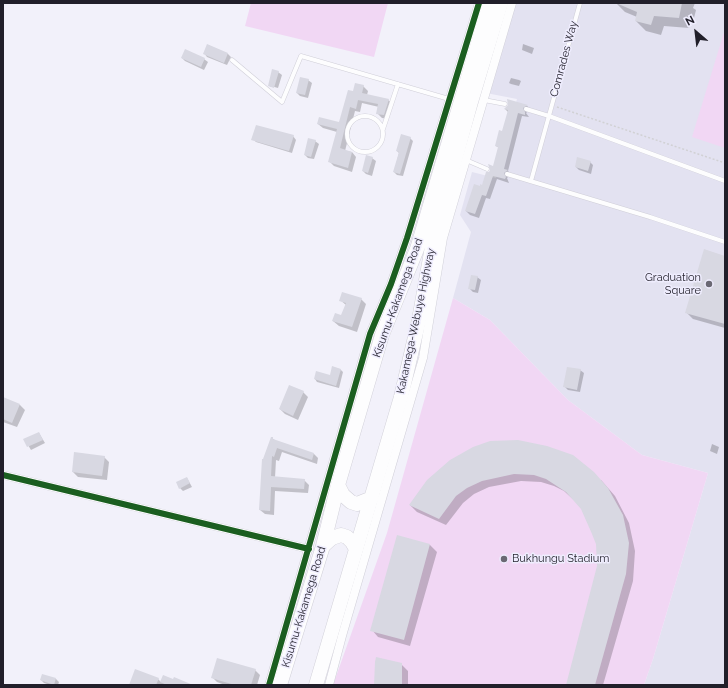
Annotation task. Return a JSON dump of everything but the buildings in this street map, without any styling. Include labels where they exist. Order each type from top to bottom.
[{"type":"highway","name":"Kisumu-Kakamega Road","points":[[280,685],[323,546],[338,484],[382,335],[417,248],[490,3]]},
{"type":"highway","name":"Kakamega-Webuye Highway","points":[[316,685],[401,397],[414,341],[434,240],[471,102],[501,3]]},
{"type":"highway","points":[[338,484],[343,495],[351,502],[357,504],[372,498]]},
{"type":"highway","points":[[323,546],[332,538],[341,535],[347,537],[356,549]]},
{"type":"street","points":[[269,685],[373,327],[391,284],[407,238],[479,3]]},
{"type":"street","points":[[329,685],[423,358],[443,238],[512,3]]},
{"type":"street","points":[[373,327],[390,316]]},
{"type":"street","points":[[414,341],[428,327]]},
{"type":"street","points":[[3,475],[309,549]]},
{"type":"lane","name":"Comrades Way","points":[[531,182],[580,3]]},
{"type":"lane","points":[[232,60],[282,102],[301,56],[450,100]]},
{"type":"lane","points":[[382,129],[378,121],[370,116],[361,116],[353,120],[348,128],[348,141],[358,150],[371,151],[375,149],[381,142],[383,133],[382,129],[398,84]]},
{"type":"lane","points":[[483,100],[505,104]]},
{"type":"lane","points":[[526,109],[549,116],[725,181]]},
{"type":"lane","points":[[466,160],[487,169]]},
{"type":"lane","points":[[507,174],[650,217],[725,242]]},
{"type":"path","points":[[552,105],[725,163]]},
{"type":"shaded area","points":[[251,3],[388,3],[374,57],[245,26]]},
{"type":"shaded area","points":[[513,3],[725,3],[725,685],[644,685],[708,473],[642,455],[568,400],[490,320],[453,298],[471,232],[460,215],[472,172],[496,178],[517,99],[486,93]]},
{"type":"shaded area","points":[[725,29],[725,148],[692,137]]},
{"type":"shaded area","name":"Bukhungu Stadium","points":[[453,298],[490,320],[568,400],[642,455],[708,473],[644,685],[333,685],[387,533]]},
{"type":"cycle path","points":[[269,685],[370,334],[391,284],[407,238],[479,3]]},
{"type":"cycle path","points":[[3,475],[309,549]]},
{"type":"place","name":"Graduation Square","points":[[709,284]]},
{"type":"place","name":"Bukhungu Stadium","points":[[504,559]]}]
